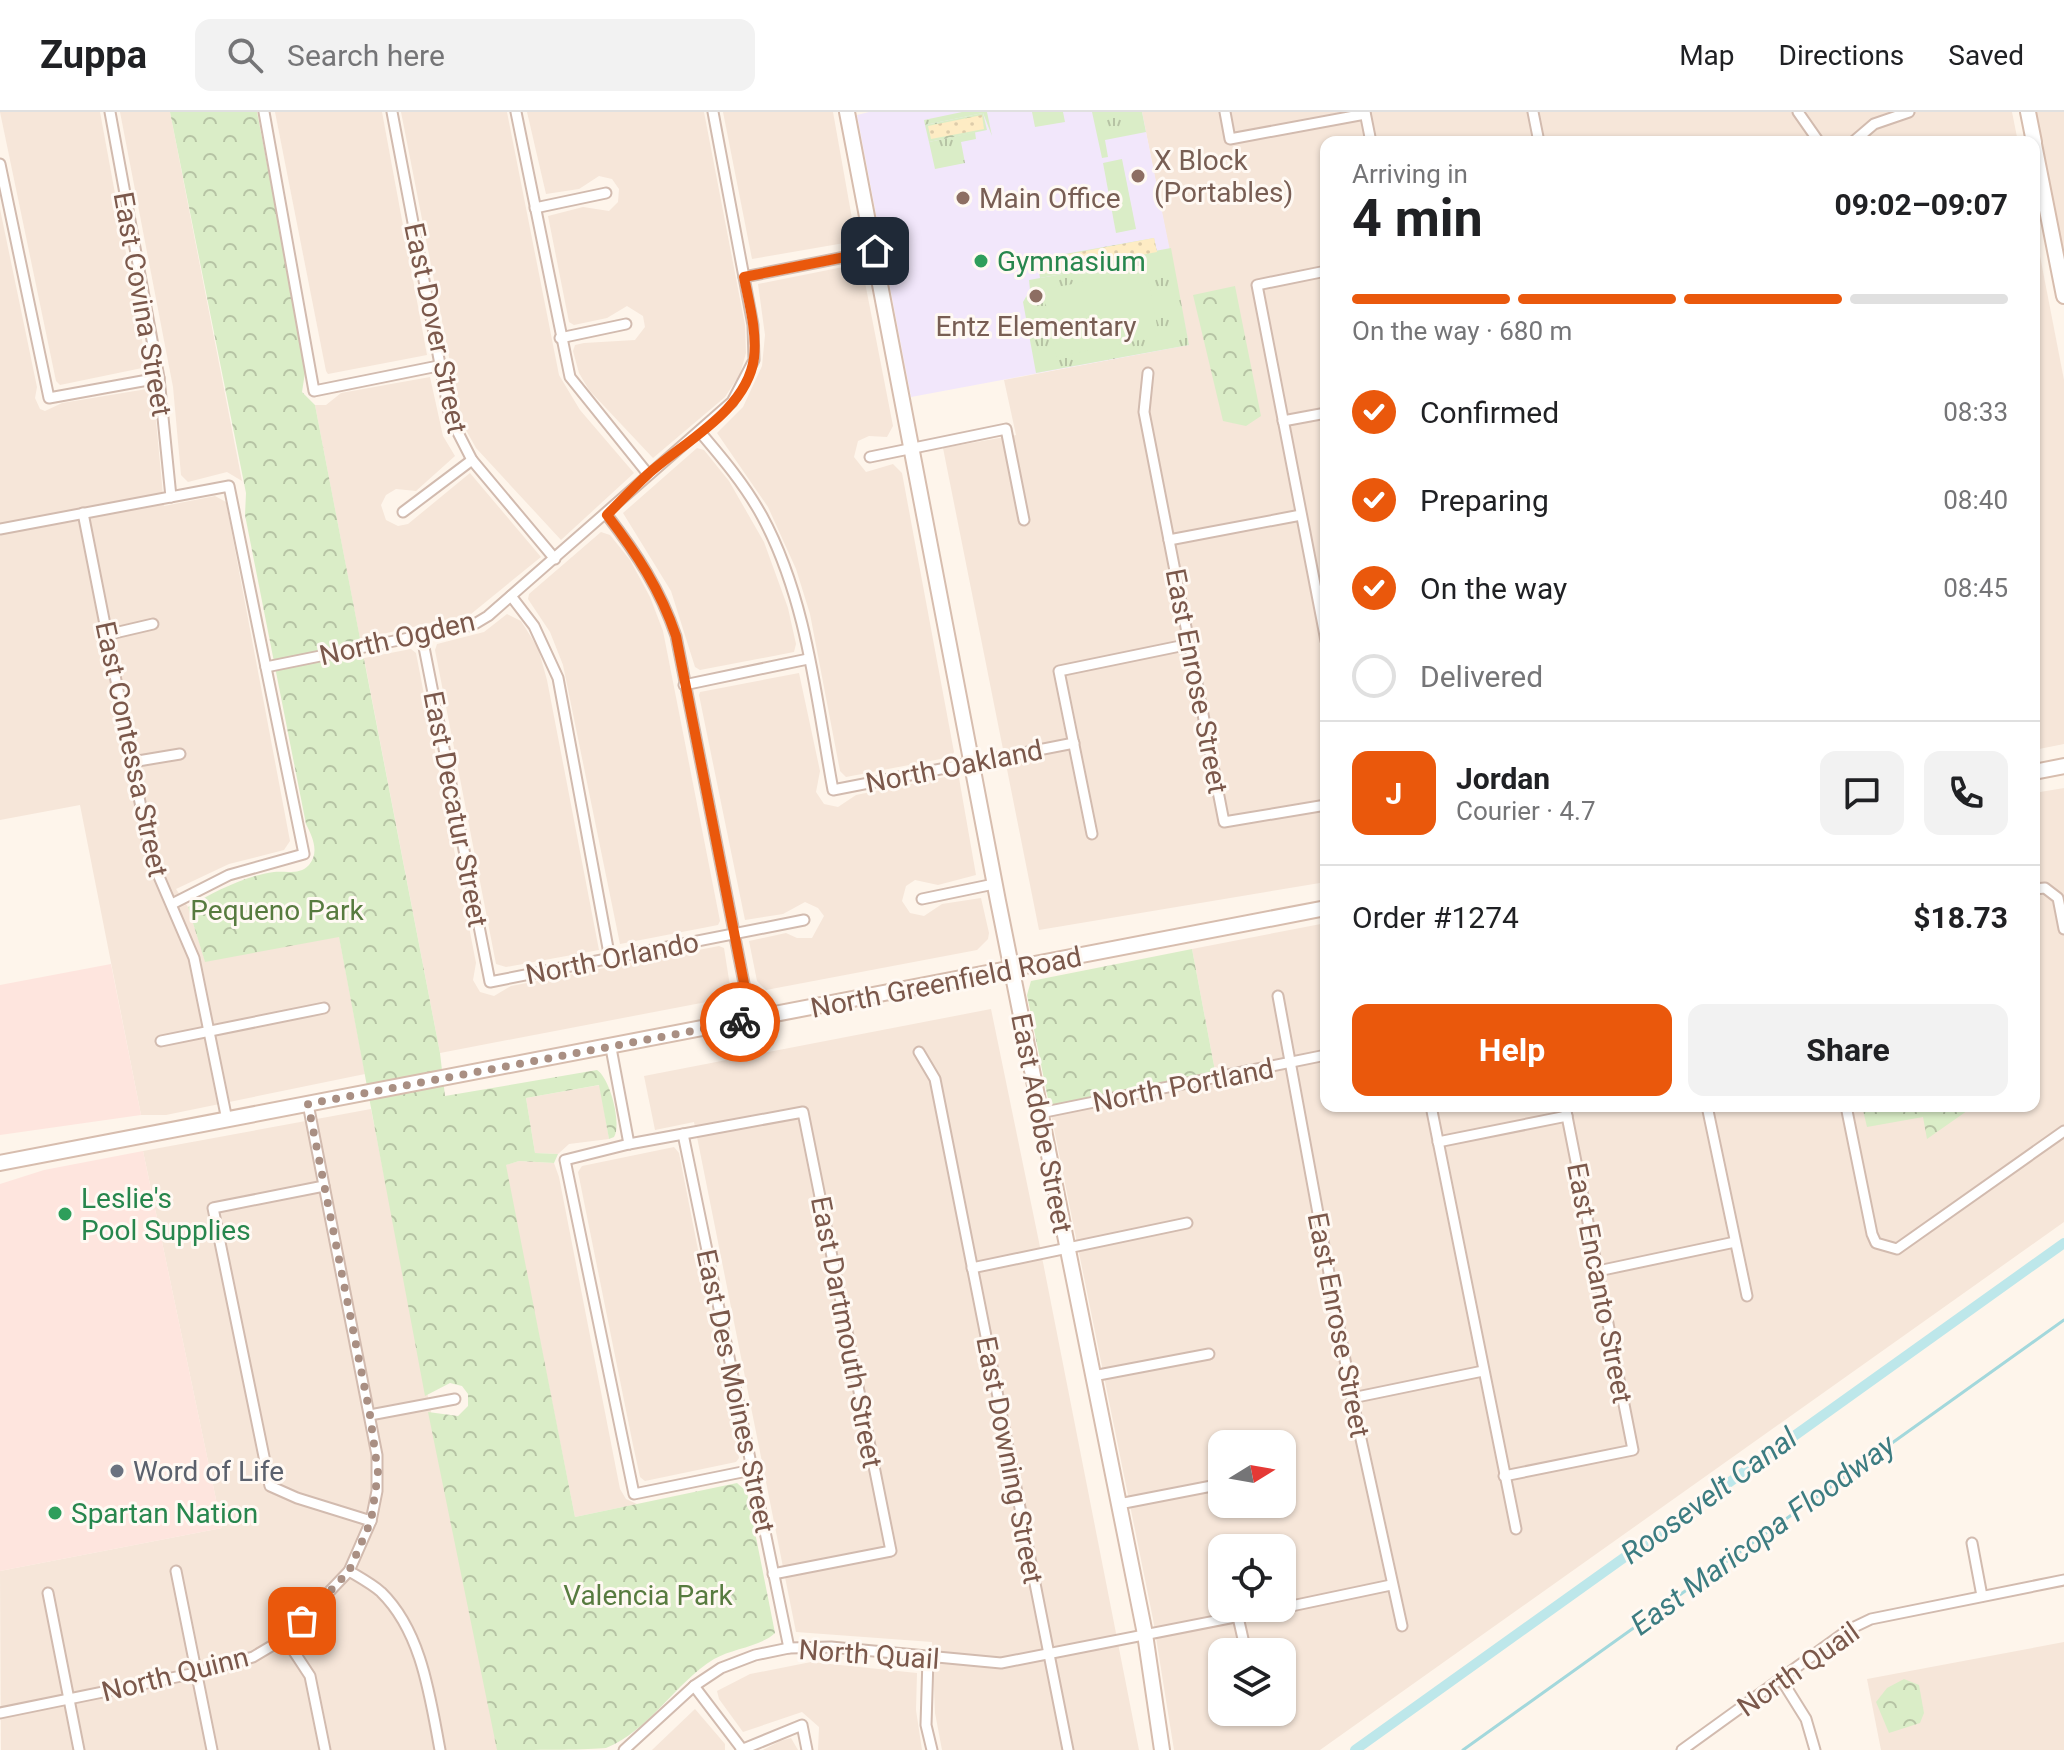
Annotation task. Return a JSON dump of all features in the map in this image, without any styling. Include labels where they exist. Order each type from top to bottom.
[{"type":"street","name":"East Covina Street","points":[[110,112],[159,378],[171,497]]},
{"type":"street","points":[[264,112],[314,391],[438,366]]},
{"type":"street","name":"East Dover Street","points":[[392,112],[450,417],[472,460],[555,559]]},
{"type":"street","points":[[516,112],[560,338],[577,390],[648,474]]},
{"type":"street","points":[[684,685],[808,659],[800,614],[772,536],[750,496],[700,432],[732,402],[754,360],[753,325],[713,112]]},
{"type":"street","name":"East Adobe Street","points":[[847,112],[994,884],[1145,1634],[1162,1750]]},
{"type":"street","points":[[1225,112],[1230,139],[1365,113],[1370,136]]},
{"type":"street","points":[[1533,112],[1538,136]]},
{"type":"street","points":[[1798,112],[1815,136]]},
{"type":"street","points":[[1860,136],[1874,124],[1909,112]]},
{"type":"street","points":[[2028,112],[2033,136]]},
{"type":"street","points":[[0,164],[49,398],[159,378]]},
{"type":"street","points":[[2040,171],[2063,276],[2064,296]]},
{"type":"street","points":[[535,208],[606,193]]},
{"type":"street","points":[[744,277],[875,251]]},
{"type":"street","points":[[1320,272],[1257,285],[1320,611]]},
{"type":"street","points":[[560,338],[626,324]]},
{"type":"street","name":"East Enrose Street","points":[[1148,373],[1144,412],[1224,822],[1320,806]]},
{"type":"street","points":[[1283,421],[1320,414]]},
{"type":"street","points":[[870,457],[1006,429],[1024,520]]},
{"type":"street","name":"North Ogden","points":[[266,667],[473,625],[607,515],[648,474],[700,432]]},
{"type":"street","points":[[403,512],[472,460]]},
{"type":"street","points":[[0,529],[229,486],[304,854],[229,875],[172,904]]},
{"type":"street","name":"East Contessa Street","points":[[83,513],[151,858],[194,958],[227,1120]]},
{"type":"street","points":[[607,515],[645,564],[663,597],[676,636],[751,1019]]},
{"type":"street","points":[[1169,540],[1301,515]]},
{"type":"street","points":[[511,596],[540,637],[558,678],[610,959]]},
{"type":"street","points":[[106,635],[153,624]]},
{"type":"street","name":"East Decatur Street","points":[[422,637],[490,982]]},
{"type":"street","points":[[1092,834],[1059,671],[1190,644]]},
{"type":"street","name":"North Oakland","points":[[808,659],[833,790],[1074,743]]},
{"type":"street","points":[[132,762],[180,754]]},
{"type":"street","points":[[2040,771],[2064,766]]},
{"type":"street","points":[[922,899],[994,884]]},
{"type":"street","points":[[2040,888],[2045,888],[2058,898],[2064,929]]},
{"type":"street","name":"North Greenfield Road","points":[[0,1163],[611,1048],[1320,909]]},
{"type":"street","name":"North Orlando","points":[[490,982],[804,920]]},
{"type":"street","name":"East Enrose Street","points":[[1278,996],[1352,1398],[1402,1626]]},
{"type":"street","points":[[161,1041],[324,1008]]},
{"type":"street","points":[[611,1048],[629,1144]]},
{"type":"street","name":"East Downing Street","points":[[919,1052],[935,1079],[1068,1750]]},
{"type":"street","name":"North Portland","points":[[1040,1113],[1320,1056]]},
{"type":"street","points":[[308,1104],[370,1415],[378,1473],[371,1521],[297,1498],[270,1486],[213,1208],[324,1186]]},
{"type":"street","name":"East Dartmouth Street","points":[[683,1134],[803,1112],[891,1551],[773,1574]]},
{"type":"street","points":[[1432,1112],[1516,1529]]},
{"type":"street","points":[[1438,1142],[1562,1112]]},
{"type":"street","name":"East Encanto Street","points":[[1504,1476],[1633,1450],[1566,1112]]},
{"type":"street","points":[[1708,1112],[1747,1296]]},
{"type":"street","points":[[1847,1112],[1872,1234],[1876,1243],[1897,1249],[2064,1131]]},
{"type":"street","points":[[683,1134],[565,1160],[634,1494],[752,1470]]},
{"type":"street","name":"East Des Moines Street","points":[[683,1134],[789,1648]]},
{"type":"street","points":[[972,1268],[1187,1223]]},
{"type":"street","points":[[1598,1271],[1735,1242]]},
{"type":"street","points":[[1093,1376],[1209,1354]]},
{"type":"street","points":[[1352,1398],[1483,1371]]},
{"type":"street","points":[[370,1415],[455,1399]]},
{"type":"street","points":[[1119,1504],[1208,1487]]},
{"type":"street","name":"North Quinn","points":[[0,1713],[196,1673],[253,1657],[285,1638],[349,1571],[371,1521]]},
{"type":"street","points":[[1972,1543],[1982,1596]]},
{"type":"street","points":[[176,1571],[212,1750]]},
{"type":"street","points":[[349,1571],[380,1591],[412,1640],[429,1693],[440,1750]]},
{"type":"street","name":"North Quail","points":[[1682,1750],[1848,1630],[1871,1619],[2064,1580]]},
{"type":"street","name":"North Quail","points":[[1296,1605],[1391,1585]]},
{"type":"street","points":[[48,1593],[79,1750]]},
{"type":"street","name":"North Quail","points":[[624,1750],[694,1686],[721,1668],[755,1655],[789,1648],[831,1647],[1001,1663],[1211,1622]]},
{"type":"street","points":[[285,1638],[310,1676],[325,1750]]},
{"type":"street","points":[[928,1658],[926,1711],[932,1750]]},
{"type":"street","points":[[1781,1679],[1806,1719],[1815,1750]]},
{"type":"street","points":[[694,1686],[741,1749],[802,1725],[807,1750]]},
{"type":"shaded area","points":[[0,112],[100,112],[147,367],[60,385],[56,381]]},
{"type":"shaded area","points":[[120,112],[170,112],[242,481],[227,472],[188,482],[181,475],[173,387]]},
{"type":"shaded area","points":[[275,112],[382,112],[427,355],[328,374],[326,371]]},
{"type":"shaded area","points":[[401,112],[507,112],[559,375],[580,410],[634,473],[561,540],[476,448],[462,423]]},
{"type":"shaded area","points":[[527,112],[704,112],[745,325],[746,353],[740,374],[725,397],[653,458],[589,390],[579,373],[573,351],[575,345],[584,343],[635,340],[645,327],[643,316],[627,306],[607,318],[574,325],[569,322],[548,216],[583,207],[609,211],[618,202],[619,189],[612,179],[599,176],[579,189],[546,194]]},
{"type":"shaded area","points":[[723,112],[833,112],[856,241],[752,259]]},
{"type":"shaded area","name":"Entz Elementary","points":[[869,112],[1142,112],[1189,345],[911,397],[857,115]]},
{"type":"shaded area","points":[[1142,112],[2012,112],[2017,136],[1320,136],[1320,883],[1039,930],[943,448],[1016,435],[1004,380],[1188,345]]},
{"type":"shaded area","points":[[2028,112],[2064,112],[2064,296],[2040,173],[2040,136],[2033,136]]},
{"type":"shaded area","points":[[0,209],[37,387],[35,398],[40,409],[45,411],[62,403],[153,388],[164,506],[215,496],[226,502],[290,841],[284,850],[229,864],[176,889],[188,907],[205,961],[339,936],[365,1074],[166,1115],[141,1115],[80,805],[0,820]]},
{"type":"shaded area","points":[[2040,256],[2064,380],[2064,744],[2040,749]]},
{"type":"shaded area","points":[[858,264],[862,267],[893,426],[887,437],[869,436],[858,441],[854,457],[866,472],[893,464],[902,473],[954,752],[951,757],[846,777],[840,771],[810,614],[796,569],[768,507],[717,433],[743,407],[762,366],[765,335],[758,284]]},
{"type":"shaded area","points":[[430,377],[443,436],[455,456],[416,491],[396,489],[386,495],[381,505],[386,520],[398,526],[408,524],[470,473],[541,557],[471,614],[360,639],[315,405],[326,405],[341,393]]},
{"type":"shaded area","points":[[697,448],[704,450],[729,481],[764,542],[788,608],[796,644],[794,652],[700,670],[695,667],[671,591],[623,513]]},
{"type":"shaded area","points":[[601,532],[610,535],[630,560],[650,597],[663,631],[720,921],[718,925],[620,944],[563,665],[550,632],[528,599],[529,594]]},
{"type":"shaded area","points":[[507,614],[521,621],[538,648],[547,680],[599,950],[506,967],[496,964],[435,650],[437,644],[484,632]]},
{"type":"shaded area","points":[[411,649],[416,653],[476,963],[473,980],[480,992],[494,996],[511,986],[719,946],[724,948],[730,986],[722,999],[440,1053],[364,658]]},
{"type":"shaded area","points":[[799,673],[820,771],[816,792],[824,804],[838,807],[856,795],[955,775],[959,778],[976,875],[938,885],[915,880],[906,886],[902,901],[910,913],[924,916],[942,904],[981,898],[989,933],[988,939],[977,950],[766,990],[757,981],[749,941],[786,933],[797,938],[812,938],[824,916],[818,908],[805,902],[783,914],[745,920],[699,695],[700,692]]},
{"type":"shaded area","points":[[2064,788],[2064,1222],[1320,1750],[1174,1750],[1153,1619],[1050,1109],[1216,1076],[1192,949],[1320,924],[1320,1112],[2040,1112],[2040,792]]},
{"type":"shaded area","points":[[111,964],[141,1115],[0,1135],[0,985]]},
{"type":"shaded area","points":[[991,1009],[1139,1750],[942,1750],[935,1713],[932,1642],[796,1632],[694,1122],[655,1130],[644,1076]]},
{"type":"shaded area","points":[[600,1085],[609,1139],[569,1144],[558,1154],[535,1153],[526,1098]]},
{"type":"shaded area","points":[[371,1109],[498,1750],[1,1750],[0,1571],[222,1528],[143,1151]]},
{"type":"shaded area","points":[[674,1147],[679,1153],[739,1458],[736,1462],[645,1481],[640,1477],[633,1445],[578,1172],[582,1166]]},
{"type":"shaded area","points":[[143,1151],[222,1528],[0,1571],[0,1184],[44,1170]]},
{"type":"shaded area","points":[[519,1161],[554,1163],[559,1177],[620,1489],[626,1499],[637,1504],[575,1517],[505,1165]]},
{"type":"shaded area","points":[[2064,1642],[2064,1750],[1881,1750],[1867,1679]]},
{"type":"shaded area","points":[[811,1662],[917,1673],[916,1710],[922,1750],[818,1750],[819,1727],[802,1712],[743,1732],[719,1699],[717,1691],[750,1674]]},
{"type":"shaded area","points":[[695,1709],[725,1744],[725,1750],[652,1750]]},
{"type":"shaded area","points":[[791,1738],[798,1750],[763,1750],[780,1741]]},
{"type":"green space","points":[[170,112],[257,112],[306,366],[302,392],[315,405],[440,1053],[445,1096],[597,1070],[606,1082],[613,1102],[617,1122],[614,1137],[609,1139],[599,1085],[526,1098],[535,1153],[558,1154],[554,1163],[519,1161],[506,1165],[575,1517],[737,1483],[747,1492],[775,1633],[714,1659],[636,1730],[606,1748],[497,1750],[428,1412],[458,1416],[468,1406],[468,1394],[462,1386],[450,1383],[425,1396],[339,937],[205,962],[188,907],[252,877],[301,870],[309,865],[314,849],[306,824],[245,515],[246,493]]},
{"type":"green space","points":[[962,112],[987,112],[992,136],[983,113],[925,125],[924,120]]},
{"type":"green space","points":[[1032,112],[1063,112],[1065,122],[1035,127]]},
{"type":"green space","points":[[1092,112],[1142,112],[1146,132],[1105,140],[1108,157],[1102,158]]},
{"type":"green space","points":[[983,113],[987,130],[929,142],[925,125]]},
{"type":"green space","points":[[975,132],[976,139],[961,142],[965,163],[935,169],[929,142]]},
{"type":"green space","points":[[1122,159],[1136,229],[1116,233],[1103,163]]},
{"type":"green space","points":[[1154,238],[1157,252],[1107,260],[1108,271],[1086,275],[1084,270],[1040,278],[1037,259]]},
{"type":"green space","points":[[1171,248],[1189,345],[1036,373],[1023,302],[1030,290],[1029,280],[1085,270],[1085,274],[1108,270],[1106,260]]},
{"type":"green space","points":[[1146,269],[1159,336],[1056,357],[1043,290]]},
{"type":"green space","points":[[1235,286],[1261,416],[1246,426],[1223,421],[1193,295]]},
{"type":"green space","points":[[1192,949],[1216,1076],[1050,1109],[1027,995],[1031,981]]},
{"type":"green space","points":[[1863,1112],[1965,1112],[1927,1139],[1923,1117],[1867,1127]]},
{"type":"green space","points":[[1904,1679],[1919,1685],[1924,1713],[1920,1723],[1889,1733],[1876,1702],[1887,1688]]},
{"type":"sand","points":[[982,115],[984,129],[931,139],[928,126]]},
{"type":"sand","points":[[1154,238],[1157,252],[1040,274],[1038,260]]},
{"type":"waterway","name":"Roosevelt Canal","points":[[1355,1750],[2064,1243]]},
{"type":"waterway","name":"East Maricopa Floodway","points":[[1463,1750],[2064,1320]]},
{"type":"way so far","points":[[302,1621],[349,1571],[371,1521],[378,1473],[370,1415],[308,1104],[740,1022]]},
{"type":"place","name":"X Block (Portables)","points":[[1138,176]]},
{"type":"place","name":"Main Office","points":[[963,198]]},
{"type":"place","name":"Gymnasium","points":[[981,261]]},
{"type":"place","name":"Entz Elementary","points":[[1036,296]]},
{"type":"place","name":"Leslie's Pool Supplies","points":[[65,1214]]},
{"type":"place","name":"Word of Life","points":[[117,1471]]},
{"type":"place","name":"Spartan Nation","points":[[55,1513]]},
{"type":"route","points":[[740,1022],[751,1019],[676,636],[663,597],[645,564],[607,515],[648,474],[722,412],[743,384],[754,360],[753,325],[744,277],[875,251]]},
{"type":"park label","name":"Pequeno Park","points":[[277,910]]},
{"type":"park label","name":"Valencia Park","points":[[648,1595]]}]
